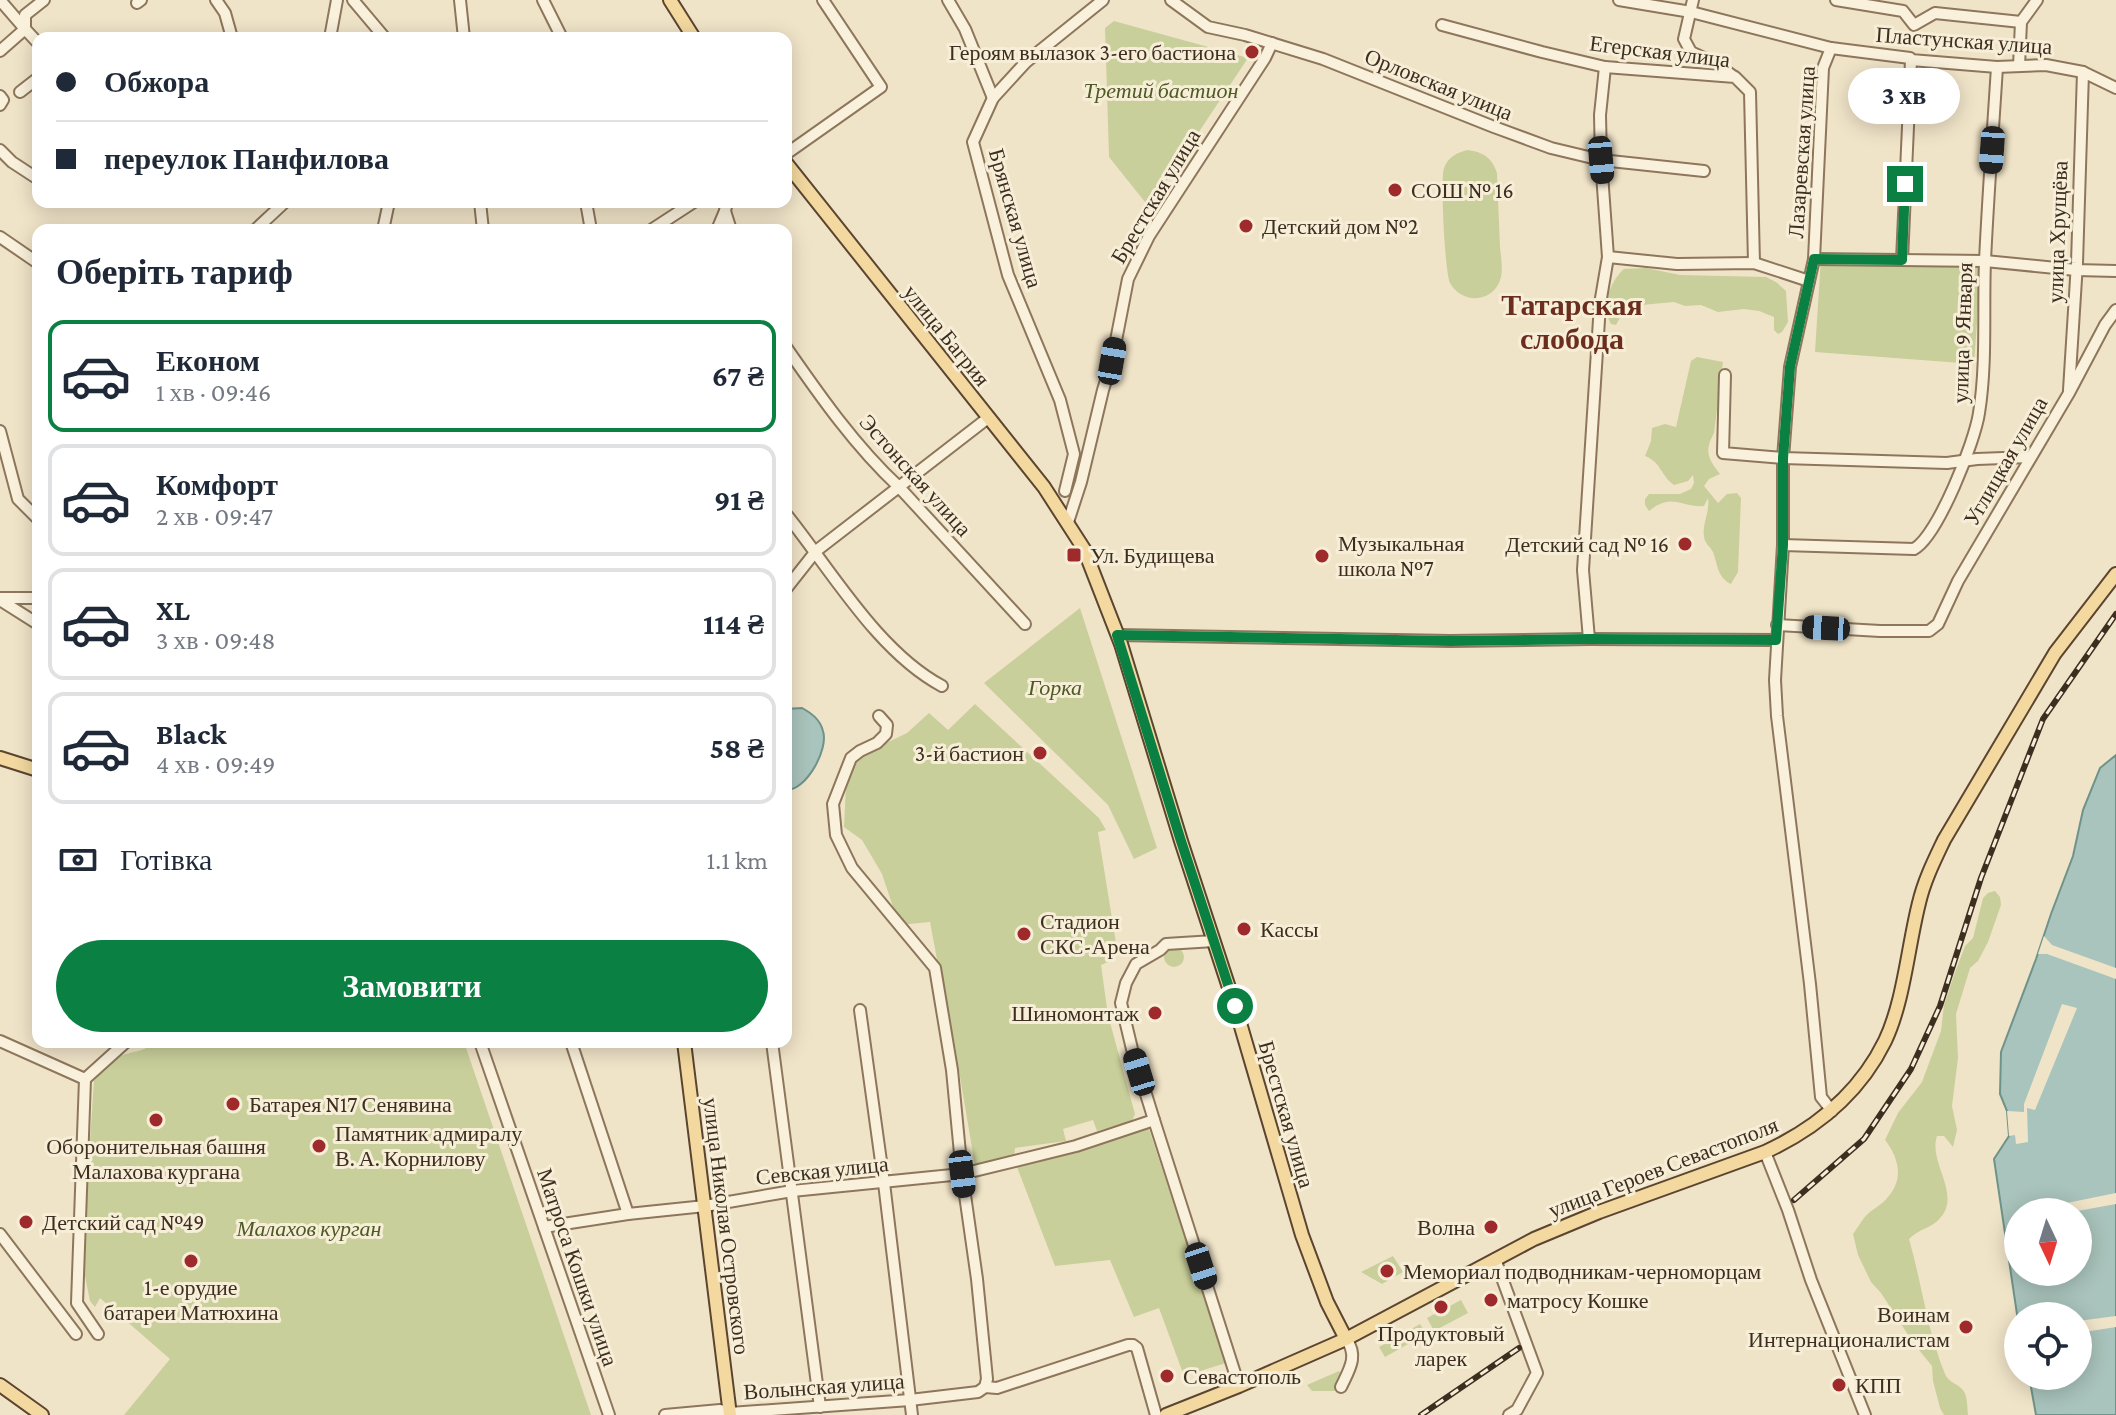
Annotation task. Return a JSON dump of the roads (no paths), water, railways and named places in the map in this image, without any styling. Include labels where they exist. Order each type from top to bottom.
[{"type":"main road","points":[[670,0],[690,32]]},
{"type":"main road","name":"улица Багрия","points":[[792,171],[1044,487],[1071,527]]},
{"type":"main road","name":"Брестская улица","points":[[1071,527],[1084,549],[1117,635],[1235,1006],[1302,1235],[1327,1302],[1346,1339]]},
{"type":"main road","name":"улица Героев Севастополя","points":[[1166,1415],[1346,1339],[1534,1239],[1789,1141],[1841,1104],[1859,1083],[1886,1039],[1919,901],[1944,840],[2055,653],[2116,574]]},
{"type":"main road","points":[[0,758],[32,768]]},
{"type":"main road","name":"улица Николая Островского","points":[[685,1048],[730,1414]]},
{"type":"main road","points":[[0,1385],[42,1415]]},
{"type":"street","points":[[0,0],[32,37]]},
{"type":"street","points":[[0,51],[25,29],[25,15],[44,0]]},
{"type":"street","points":[[216,0],[225,13],[230,32]]},
{"type":"street","points":[[331,32],[337,0]]},
{"type":"street","points":[[353,0],[380,32]]},
{"type":"street","points":[[460,0],[463,32]]},
{"type":"street","points":[[543,0],[559,32]]},
{"type":"street","points":[[792,150],[881,87],[823,0]]},
{"type":"street","points":[[948,0],[965,29],[993,98]]},
{"type":"street","name":"Брянская улица","points":[[1065,491],[1074,454],[1060,400],[1008,275],[973,142],[993,98],[1026,62],[1103,0]]},
{"type":"street","name":"Орловская улица","points":[[1171,0],[1208,27],[1323,59],[1551,148],[1601,160],[1704,171]]},
{"type":"street","name":"Пластунская улица","points":[[1619,0],[1691,12],[1831,48],[1911,60],[1997,67],[2046,65],[2083,72],[2116,88]]},
{"type":"street","points":[[1693,0],[1684,39],[1691,52],[1735,77]]},
{"type":"street","points":[[1836,0],[1903,11],[1914,25],[1935,13],[2021,22]]},
{"type":"street","points":[[2019,66],[2021,22],[2037,0]]},
{"type":"street","name":"Егерская улица","points":[[1442,25],[1605,67],[1735,77],[1750,92],[1754,263]]},
{"type":"street","name":"Брестская улица","points":[[1071,527],[1112,361],[1128,279],[1149,236],[1272,43]]},
{"type":"street","name":"Лазаревская улица","points":[[1831,48],[1823,68],[1814,259],[1790,367],[1783,458],[1783,545],[1775,680],[1821,1097],[1832,1111]]},
{"type":"street","points":[[1902,260],[1911,60]]},
{"type":"street","points":[[1589,639],[1583,570],[1600,304],[1608,257],[1600,115],[1605,67]]},
{"type":"street","name":"улица 9 Января","points":[[1783,545],[1914,549],[1923,543],[1946,504],[1979,415],[1997,67]]},
{"type":"street","name":"улица Хрущёва","points":[[2069,393],[2083,72]]},
{"type":"street","points":[[20,92],[32,83]]},
{"type":"street","points":[[0,150],[32,175]]},
{"type":"street","points":[[261,224],[279,208]]},
{"type":"street","points":[[665,224],[686,208]]},
{"type":"street","points":[[0,237],[32,259]]},
{"type":"street","points":[[1608,257],[1677,264],[1754,263],[1809,281]]},
{"type":"street","points":[[1814,259],[1985,261],[2116,271]]},
{"type":"street","name":"Углицкая улица","points":[[1777,625],[1929,631],[1938,624],[1958,581],[2116,310]]},
{"type":"street","name":"Эстонская улица","points":[[792,356],[826,404],[879,469],[1025,624]]},
{"type":"street","points":[[1725,375],[1723,453],[1947,463],[2030,457]]},
{"type":"street","points":[[792,581],[816,551],[988,418]]},
{"type":"street","points":[[0,431],[18,499],[32,513]]},
{"type":"street","points":[[792,521],[855,607],[903,657],[927,678],[942,686]]},
{"type":"street","points":[[0,599],[32,598]]},
{"type":"street","points":[[0,599],[32,620]]},
{"type":"street","points":[[1117,635],[1450,641],[1776,640]]},
{"type":"street","points":[[879,716],[887,725],[886,734],[851,758],[842,779],[833,804],[836,835],[852,868],[935,968],[952,1070],[962,1174],[977,1279],[987,1379],[985,1387]]},
{"type":"street","points":[[1214,941],[1166,944],[1136,964],[1126,983],[1121,1003],[1132,1049],[1239,1386]]},
{"type":"street","points":[[860,1010],[912,1415]]},
{"type":"street","points":[[0,1041],[85,1079]]},
{"type":"street","points":[[98,1334],[77,1303],[85,1079],[119,1048]]},
{"type":"street","name":"Матроса Кошки улица","points":[[482,1048],[609,1415]]},
{"type":"street","points":[[573,1048],[628,1214]]},
{"type":"street","points":[[773,1048],[820,1407]]},
{"type":"street","name":"Севская улица","points":[[544,1227],[792,1191],[962,1174],[1076,1146],[1154,1120]]},
{"type":"street","points":[[1765,1152],[1811,1280],[1865,1415]]},
{"type":"street","points":[[0,1234],[76,1334]]},
{"type":"street","points":[[1495,1259],[1537,1373],[1517,1410],[1509,1415]]},
{"type":"street","points":[[1341,1387],[1353,1354],[1346,1339]]},
{"type":"street","name":"Волынская улица","points":[[665,1415],[720,1410],[730,1414],[978,1392],[985,1387],[997,1388],[1133,1345],[1137,1348],[1156,1415]]},
{"type":"water","points":[[802,708],[812,714],[820,723],[824,739],[814,768],[801,784],[792,788],[792,709]]},
{"type":"water","points":[[2116,755],[2116,1415],[2036,1415],[2032,1390],[2092,1390],[2092,1302],[2015,1302],[2013,1286],[2092,1286],[2092,1198],[2004,1198],[2004,1226],[1994,1159],[2009,1136],[2007,1111],[2000,1094],[2001,1052],[2073,856],[2083,810],[2100,768]]},
{"type":"railway","points":[[1794,1200],[1864,1139],[1911,1069],[1940,1006],[1981,878],[2043,719],[2116,614]]},
{"type":"railway","points":[[1421,1415],[1519,1348]]},
{"type":"place","name":"Героям вылазок 3-его бастиона","points":[[1252,52]]},
{"type":"place","name":"СОШ № 16","points":[[1395,190]]},
{"type":"place","name":"Детский дом №2","points":[[1246,226]]},
{"type":"place","name":"Детский сад № 16","points":[[1685,544]]},
{"type":"place","name":"Ул. Будищева","points":[[1074,555]]},
{"type":"place","name":"Музыкальная школа №7","points":[[1322,556]]},
{"type":"place","name":"3-й бастион","points":[[1040,753]]},
{"type":"place","name":"Кассы","points":[[1244,929]]},
{"type":"place","name":"Стадион СКС-Арена","points":[[1024,934]]},
{"type":"place","name":"Шиномонтаж","points":[[1155,1013]]},
{"type":"place","name":"Батарея N17 Сенявина","points":[[233,1104]]},
{"type":"place","name":"Оборонительная башня Малахова кургана","points":[[156,1120]]},
{"type":"place","name":"Памятник адмиралу В. А. Корнилову","points":[[319,1146]]},
{"type":"place","name":"Детский сад №49","points":[[26,1222]]},
{"type":"place","name":"Волна","points":[[1491,1227]]},
{"type":"place","name":"1-е орудие батареи Матюхина","points":[[191,1261]]},
{"type":"place","name":"Мемориал подводникам-черноморцам","points":[[1387,1271]]},
{"type":"place","name":"матросу Кошке","points":[[1491,1300]]},
{"type":"place","name":"Продуктовый ларек","points":[[1441,1307]]},
{"type":"place","name":"Воинам Интернационалистам","points":[[1966,1327]]},
{"type":"place","name":"Севастополь","points":[[1167,1376]]},
{"type":"place","name":"КПП","points":[[1839,1385]]},
{"type":"district","name":"Татарская слобода","points":[[1572,322]]},
{"type":"park label","name":"Третий бастион","points":[[1161,90]]},
{"type":"park label","name":"Горка","points":[[1055,687]]},
{"type":"park label","name":"Малахов курган","points":[[309,1228]]}]
